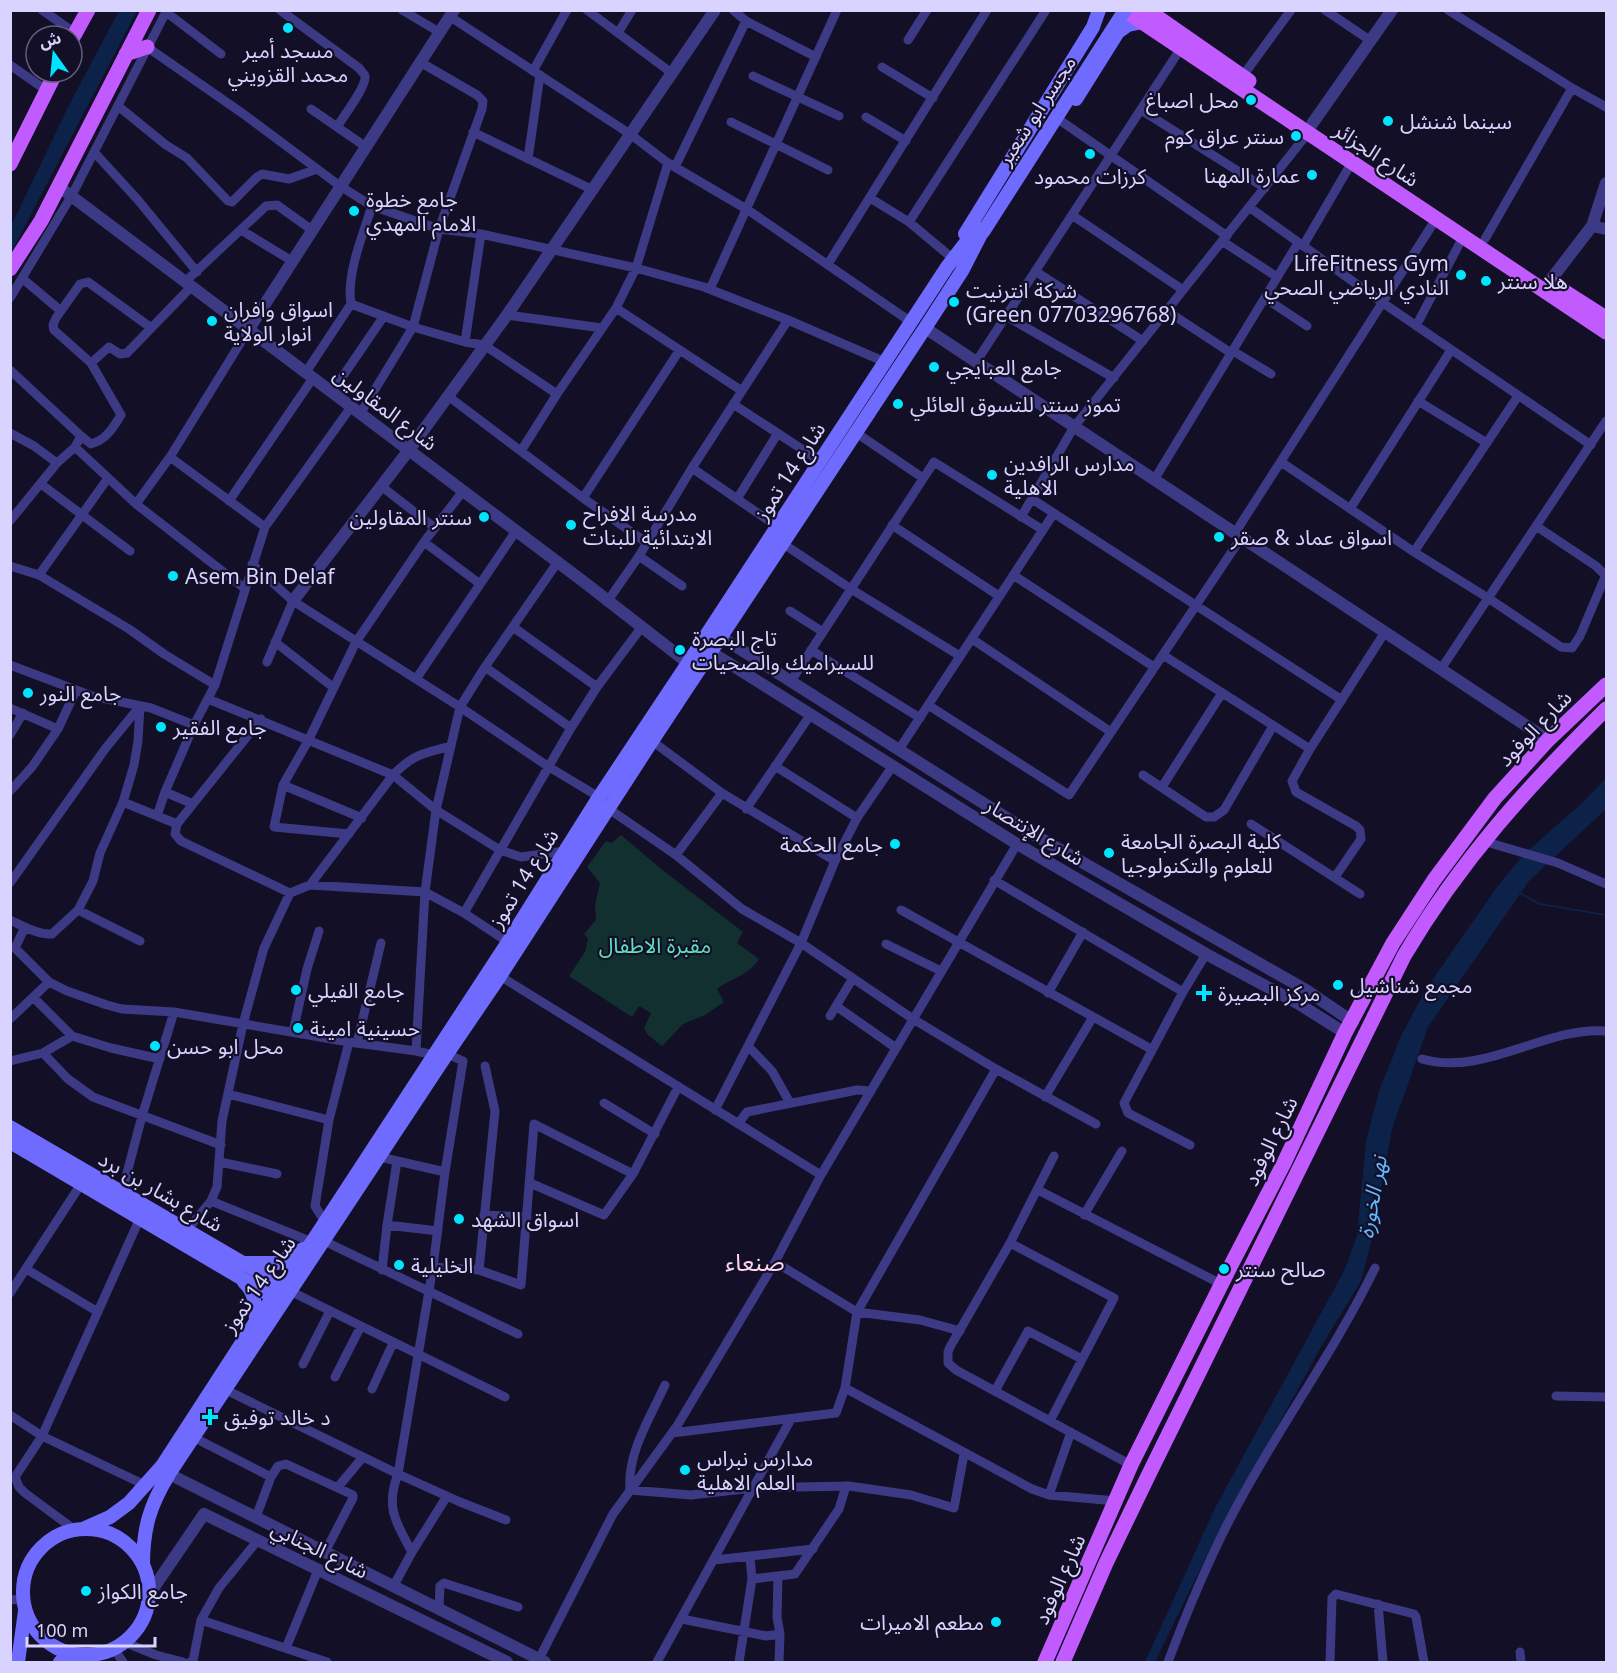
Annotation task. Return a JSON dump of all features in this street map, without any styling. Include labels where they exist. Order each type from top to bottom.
[{"type":"main road","points":[[80,24],[88,10]]},
{"type":"main road","points":[[10,269],[41,220],[149,10]]},
{"type":"main road","points":[[949,262],[1093,27],[1099,10]]},
{"type":"main road","name":"مجسر ابو شعير","points":[[980,230],[1116,10]]},
{"type":"main road","name":"مجسر ابو شعير","points":[[980,230],[1125,10]]},
{"type":"main road","name":"شارع الجزائر","points":[[1125,10],[1148,14],[1242,77],[1352,162],[1606,332]]},
{"type":"main road","points":[[962,271],[1094,72],[1114,36],[1148,14]]},
{"type":"main road","name":"شارع الجزائر","points":[[1148,14],[1181,48],[1606,318]]},
{"type":"main road","points":[[1093,27],[1108,21],[1114,26],[1114,36]]},
{"type":"main road","points":[[126,54],[147,47]]},
{"type":"main road","points":[[10,164],[16,141],[49,84]]},
{"type":"main road","name":"شارع 14 تموز","points":[[143,1565],[143,1541],[152,1505],[281,1294],[380,1157],[440,1054],[598,797],[778,527],[949,262],[980,230]]},
{"type":"main road","name":"شارع 14 تموز","points":[[318,1242],[325,1222],[440,1054],[500,976],[651,741],[925,328],[962,271],[980,230]]},
{"type":"main road","name":"شارع الوفود","points":[[1045,1662],[1131,1465],[1393,943],[1434,880],[1495,798],[1548,741],[1606,686]]},
{"type":"main road","name":"شارع الوفود","points":[[1063,1662],[1106,1563],[1404,956],[1452,880],[1500,819],[1561,753],[1606,709]]},
{"type":"main road","name":"شارع بشار بن برد","points":[[10,1127],[243,1263],[281,1294]]},
{"type":"main road","name":"شارع بشار بن برد","points":[[10,1142],[241,1278],[281,1294]]},
{"type":"main road","points":[[243,1263],[278,1263],[318,1242]]},
{"type":"main road","points":[[241,1278],[251,1288],[256,1321]]},
{"type":"main road","name":"شارع 14 تموز","points":[[79,1530],[110,1517],[147,1486],[256,1321],[281,1294]]},
{"type":"main road","points":[[18,1662],[20,1603],[28,1568],[47,1543],[60,1535],[79,1530],[98,1530],[125,1542],[135,1552],[143,1565],[149,1586],[148,1607],[139,1626],[119,1645],[60,1662]]},
{"type":"main road","points":[[20,1603],[40,1634],[54,1646],[72,1653],[91,1654]]},
{"type":"street","points":[[42,10],[59,24]]},
{"type":"street","points":[[280,10],[364,73],[365,79],[362,87],[337,127]]},
{"type":"street","points":[[402,10],[440,32]]},
{"type":"street","points":[[528,159],[537,73],[567,10]]},
{"type":"street","points":[[587,10],[673,74]]},
{"type":"street","points":[[618,33],[632,10]]},
{"type":"street","points":[[267,662],[293,601],[409,450],[507,315],[715,10]]},
{"type":"street","points":[[733,10],[746,21],[816,57]]},
{"type":"street","points":[[710,289],[748,210],[837,10]]},
{"type":"street","points":[[908,40],[927,10]]},
{"type":"street","points":[[828,264],[987,10]]},
{"type":"street","points":[[909,222],[1047,10]]},
{"type":"street","points":[[1242,77],[1291,10]]},
{"type":"street","points":[[1325,10],[1371,40]]},
{"type":"street","points":[[1021,517],[1074,427],[1265,188],[1392,10]]},
{"type":"street","points":[[1448,10],[1606,107]]},
{"type":"street","points":[[10,298],[72,195],[167,11],[221,54]]},
{"type":"street","points":[[136,504],[170,457],[292,261],[452,13],[537,73],[630,134],[671,165],[748,210],[911,322]]},
{"type":"street","points":[[521,451],[616,308],[636,268],[671,165],[746,21]]},
{"type":"street","points":[[147,47],[242,113],[340,186],[372,206],[439,229],[481,234],[552,249],[636,268],[710,289],[885,362]]},
{"type":"street","points":[[976,362],[1181,48]]},
{"type":"street","points":[[157,816],[194,725],[214,685],[265,527],[356,410],[413,327],[439,229],[483,101],[477,95],[420,62]]},
{"type":"street","points":[[10,64],[46,90]]},
{"type":"street","points":[[882,68],[933,98]]},
{"type":"street","points":[[753,76],[839,116]]},
{"type":"street","points":[[1485,239],[1572,88]]},
{"type":"street","points":[[118,106],[166,146],[187,159],[228,201],[232,201],[262,174],[288,179],[317,169]]},
{"type":"street","points":[[310,109],[366,147]]},
{"type":"street","points":[[1141,110],[1265,188]]},
{"type":"street","points":[[866,117],[906,141]]},
{"type":"street","points":[[1061,121],[1112,154],[1277,278]]},
{"type":"street","points":[[731,122],[828,170]]},
{"type":"street","points":[[473,132],[593,190]]},
{"type":"street","points":[[94,152],[138,200],[197,272]]},
{"type":"street","points":[[1155,480],[1277,278],[1301,245],[1352,162]]},
{"type":"street","points":[[1549,282],[1592,226],[1606,183]]},
{"type":"street","name":"شارع المقاولين","points":[[58,186],[688,663]]},
{"type":"street","points":[[870,198],[909,222],[949,262]]},
{"type":"street","points":[[91,363],[109,347],[120,354],[127,353],[197,272],[266,206],[277,205],[312,230]]},
{"type":"street","points":[[229,501],[351,304],[349,295],[352,277],[372,206]]},
{"type":"street","points":[[1249,207],[1416,326],[1591,445]]},
{"type":"street","points":[[1072,215],[1183,290]]},
{"type":"street","points":[[928,705],[1069,795],[1197,604],[1281,462],[1436,219]]},
{"type":"street","points":[[1592,226],[1606,230]]},
{"type":"street","points":[[241,230],[292,261]]},
{"type":"street","points":[[465,342],[481,234]]},
{"type":"street","points":[[1416,326],[1463,237]]},
{"type":"street","points":[[1035,271],[1143,341]]},
{"type":"street","points":[[23,279],[61,311]]},
{"type":"street","points":[[10,370],[91,444],[100,442],[112,430],[121,415],[91,363],[54,330],[53,325],[80,284],[88,282],[150,327]]},
{"type":"street","points":[[1265,298],[1307,326]]},
{"type":"street","points":[[351,304],[413,327],[484,345],[557,394]]},
{"type":"street","points":[[616,308],[742,391]]},
{"type":"street","points":[[1167,311],[1271,375]]},
{"type":"street","points":[[507,315],[602,328]]},
{"type":"street","points":[[332,392],[384,316]]},
{"type":"street","points":[[1006,316],[1114,378]]},
{"type":"street","points":[[607,602],[639,556],[692,468],[788,320]]},
{"type":"street","points":[[925,328],[1548,741]]},
{"type":"street","points":[[1350,509],[1451,350]]},
{"type":"street","points":[[583,498],[679,351]]},
{"type":"street","points":[[448,396],[583,498],[647,543]]},
{"type":"street","points":[[1414,552],[1518,396]]},
{"type":"street","points":[[1419,401],[1487,443]]},
{"type":"street","points":[[733,404],[820,461]]},
{"type":"street","points":[[1441,669],[1606,423]]},
{"type":"street","points":[[855,432],[923,478]]},
{"type":"street","points":[[737,499],[778,433]]},
{"type":"street","points":[[10,434],[34,446],[57,463]]},
{"type":"street","points":[[10,521],[57,463],[75,447],[81,436]]},
{"type":"street","points":[[75,447],[136,504],[244,588]]},
{"type":"street","points":[[170,457],[265,527]]},
{"type":"street","points":[[791,681],[934,462],[1043,530]]},
{"type":"street","points":[[1281,462],[1561,647],[1572,648],[1605,577],[1603,573],[1536,526]]},
{"type":"street","points":[[692,468],[778,527]]},
{"type":"street","points":[[39,575],[108,478]]},
{"type":"street","points":[[41,483],[130,551]]},
{"type":"street","points":[[381,486],[435,528]]},
{"type":"street","points":[[349,834],[274,827],[283,785],[308,741],[356,642],[424,542],[463,491]]},
{"type":"street","points":[[1032,499],[1342,700]]},
{"type":"street","points":[[898,751],[1054,513]]},
{"type":"street","points":[[892,525],[999,596]]},
{"type":"street","points":[[416,679],[516,531]]},
{"type":"street","points":[[424,542],[480,584]]},
{"type":"street","points":[[782,543],[851,589],[960,656]]},
{"type":"street","points":[[639,556],[682,586]]},
{"type":"street","points":[[416,1051],[425,892],[436,810],[460,707],[484,667],[557,563]]},
{"type":"street","points":[[252,564],[293,601],[598,797]]},
{"type":"street","points":[[10,566],[39,575],[129,628],[164,654],[214,685]]},
{"type":"street","points":[[1013,575],[1154,667]]},
{"type":"street","points":[[790,611],[823,632]]},
{"type":"street","points":[[513,627],[597,687]]},
{"type":"street","points":[[464,913],[571,728],[597,687],[641,628]]},
{"type":"street","points":[[1335,878],[1359,842],[1361,833],[1356,826],[1294,790],[1293,778],[1385,632]]},
{"type":"street","name":"شارع الإنتصار","points":[[721,637],[1024,829],[1306,990],[1349,1028]]},
{"type":"street","points":[[972,639],[1111,732]]},
{"type":"street","points":[[275,642],[334,688]]},
{"type":"street","points":[[811,650],[920,718]]},
{"type":"street","name":"شارع الإنتصار","points":[[711,652],[1017,844],[1206,954],[1349,1028]]},
{"type":"street","points":[[1163,655],[1310,749]]},
{"type":"street","points":[[752,678],[761,663]]},
{"type":"street","points":[[10,664],[92,696],[151,708],[194,725]]},
{"type":"street","points":[[484,667],[571,728]]},
{"type":"street","points":[[10,791],[32,767],[58,729],[76,690]]},
{"type":"street","points":[[1162,787],[1222,693]]},
{"type":"street","points":[[208,699],[393,775],[436,810],[500,850],[521,857],[565,851]]},
{"type":"street","points":[[10,920],[46,934],[52,934],[78,910],[93,880],[100,853],[123,802],[134,765],[140,706]]},
{"type":"street","points":[[10,883],[105,749],[140,706]]},
{"type":"street","points":[[10,708],[58,729]]},
{"type":"street","points":[[10,735],[23,713]]},
{"type":"street","points":[[747,809],[811,714]]},
{"type":"street","points":[[261,719],[177,824],[175,834],[181,842],[290,893]]},
{"type":"street","points":[[1143,775],[1206,817],[1218,816],[1224,810],[1274,726]]},
{"type":"street","points":[[651,741],[722,793],[835,861]]},
{"type":"street","points":[[310,885],[393,775],[408,760],[451,746]]},
{"type":"street","points":[[775,766],[857,818]]},
{"type":"street","points":[[715,1110],[801,943],[835,861],[857,818],[892,767]]},
{"type":"street","points":[[283,785],[362,818]]},
{"type":"street","points":[[165,792],[193,804]]},
{"type":"street","points":[[676,855],[722,793]]},
{"type":"street","points":[[123,802],[177,824]]},
{"type":"street","points":[[609,809],[676,855],[742,909],[801,943],[913,1019],[996,1069],[1096,1124]]},
{"type":"street","points":[[1251,824],[1360,894]]},
{"type":"street","points":[[1483,841],[1558,863],[1606,884]]},
{"type":"street","points":[[542,1661],[613,1514],[672,1433],[775,1262],[821,1175],[1017,844]]},
{"type":"street","points":[[994,880],[1183,992]]},
{"type":"street","points":[[187,1230],[211,1201],[217,1187],[222,1121],[243,1023],[264,948],[290,893],[310,885],[425,892],[464,913],[508,942]]},
{"type":"street","points":[[78,910],[140,941]]},
{"type":"street","points":[[901,910],[1151,1049]]},
{"type":"street","points":[[25,927],[15,948],[49,982],[107,1005],[122,1009],[174,1012],[440,1054],[463,1061],[445,1172],[434,1266],[398,1474],[392,1489],[392,1508],[399,1528],[412,1552]]},
{"type":"street","points":[[293,1032],[307,969],[319,931]]},
{"type":"street","points":[[1048,993],[1083,932]]},
{"type":"street","points":[[325,1222],[315,1206],[329,1120],[381,943]]},
{"type":"street","points":[[886,944],[941,971]]},
{"type":"street","points":[[1190,1145],[1131,1114],[1124,1107],[1126,1097],[1151,1049],[1206,954]]},
{"type":"street","points":[[500,976],[821,1175]]},
{"type":"street","points":[[830,1016],[853,978]]},
{"type":"street","points":[[12,1016],[49,982]]},
{"type":"street","points":[[1299,1004],[1306,990]]},
{"type":"street","points":[[34,998],[72,1036],[160,1059]]},
{"type":"street","points":[[836,1006],[896,1048]]},
{"type":"street","points":[[122,1192],[142,1116],[174,1012]]},
{"type":"street","points":[[1045,1097],[1093,1017]]},
{"type":"street","points":[[1422,1059],[1439,1063],[1465,1062],[1577,1033],[1606,1031]]},
{"type":"street","points":[[10,1061],[43,1053],[72,1036]]},
{"type":"street","points":[[748,1046],[772,1071],[789,1103]]},
{"type":"street","points":[[43,1053],[61,1072],[93,1097],[220,1145]]},
{"type":"street","points":[[479,1270],[495,1111],[485,1066]]},
{"type":"street","points":[[672,1433],[836,1413],[845,1388],[857,1312],[996,1069]]},
{"type":"street","points":[[530,1183],[604,1215],[633,1174],[678,1087]]},
{"type":"street","points":[[738,1124],[747,1112],[857,1090],[871,1091]]},
{"type":"street","points":[[228,1094],[329,1120]]},
{"type":"street","points":[[604,1104],[655,1134]]},
{"type":"street","points":[[434,1266],[479,1270],[521,1285],[534,1124],[633,1174]]},
{"type":"street","points":[[1084,1215],[1122,1151]]},
{"type":"street","points":[[1054,1156],[1010,1243],[948,1352],[948,1363],[956,1370],[1131,1465]]},
{"type":"street","points":[[380,1157],[445,1172]]},
{"type":"street","points":[[382,1270],[397,1161]]},
{"type":"street","points":[[220,1162],[278,1174]]},
{"type":"street","points":[[10,1293],[81,1184]]},
{"type":"street","points":[[1038,1190],[1221,1284]]},
{"type":"street","points":[[211,1201],[318,1242],[518,1334]]},
{"type":"street","points":[[484,1215],[527,1218]]},
{"type":"street","points":[[79,1530],[25,1493],[15,1478],[42,1436],[140,1218]]},
{"type":"street","points":[[387,1225],[438,1231]]},
{"type":"street","points":[[1010,1243],[1114,1298],[1050,1421]]},
{"type":"street","points":[[775,1262],[857,1312],[920,1320],[960,1331]]},
{"type":"street","points":[[26,1269],[98,1312]]},
{"type":"street","points":[[1168,1662],[1186,1616],[1237,1505],[1354,1309],[1375,1269]]},
{"type":"street","points":[[281,1294],[330,1311],[506,1397]]},
{"type":"street","points":[[303,1364],[330,1311]]},
{"type":"street","points":[[335,1377],[361,1326]]},
{"type":"street","points":[[995,1391],[1028,1331],[1082,1359]]},
{"type":"street","points":[[372,1389],[393,1343]]},
{"type":"street","points":[[630,1490],[629,1477],[633,1457],[665,1385]]},
{"type":"street","points":[[845,1388],[1032,1489],[1049,1495],[1116,1501]]},
{"type":"street","points":[[224,1389],[398,1474],[506,1520]]},
{"type":"street","points":[[1556,1396],[1606,1397]]},
{"type":"street","points":[[10,1415],[42,1436],[147,1486]]},
{"type":"street","points":[[657,1662],[791,1419]]},
{"type":"street","points":[[1049,1495],[1071,1432]]},
{"type":"street","points":[[193,1437],[271,1477]]},
{"type":"street","points":[[630,1490],[691,1495],[753,1488],[846,1486],[911,1495],[954,1508],[964,1454]]},
{"type":"street","points":[[338,1487],[363,1457]]},
{"type":"street","points":[[256,1517],[271,1477],[278,1466],[286,1464],[349,1492],[353,1498],[325,1552]]},
{"type":"street","name":"شارع الجنابي","points":[[169,1474],[542,1661]]},
{"type":"street","points":[[752,1579],[795,1574],[838,1509],[846,1486]]},
{"type":"street","points":[[393,1587],[447,1496]]},
{"type":"street","name":"شارع الجنابي","points":[[148,1596],[204,1514],[507,1662]]},
{"type":"street","points":[[189,1662],[193,1660],[201,1620],[219,1588],[258,1540]]},
{"type":"street","points":[[714,1560],[813,1549]]},
{"type":"street","points":[[739,1662],[752,1579],[750,1556]]},
{"type":"street","points":[[286,1648],[318,1570]]},
{"type":"street","points":[[778,1576],[777,1617],[780,1634],[778,1662]]},
{"type":"street","points":[[439,1609],[441,1586],[444,1583],[518,1607]]},
{"type":"street","points":[[1330,1662],[1333,1596],[1338,1594],[1414,1614],[1424,1662]]},
{"type":"street","points":[[1378,1604],[1383,1662]]},
{"type":"street","points":[[681,1619],[766,1636],[780,1634]]},
{"type":"street","points":[[201,1620],[327,1662]]},
{"type":"street","points":[[123,1662],[119,1645],[183,1662]]},
{"type":"street","points":[[1520,1652],[1521,1662]]},
{"type":"green space","name":"مقبرة الاطفال","points":[[621,835],[743,932],[737,943],[759,959],[745,973],[717,989],[724,1002],[705,1015],[683,1024],[662,1046],[648,1035],[644,1028],[651,1013],[639,1006],[632,1017],[569,976],[585,952],[588,939],[584,934],[596,920],[595,905],[600,883],[587,867],[606,841],[612,843]]},
{"type":"water","points":[[119,11],[137,11],[11,253],[11,226],[69,105],[80,84],[84,84],[84,77]]},
{"type":"water","name":"نهر الخورة","points":[[1606,778],[1606,809],[1529,881],[1428,1027],[1392,1129],[1371,1243],[1361,1281],[1321,1347],[1208,1553],[1155,1662],[1145,1662],[1215,1508],[1345,1269],[1357,1236],[1366,1141],[1380,1088],[1402,1034],[1426,989],[1497,887],[1525,853],[1580,805]]},
{"type":"waterway","points":[[1518,892],[1540,904],[1606,915]]},
{"type":"place","name":"مسجد أمير محمد القزويني","points":[[288,28]]},
{"type":"place","name":"محل اصباغ","points":[[1251,100]]},
{"type":"place","name":"سينما شنشل","points":[[1388,121]]},
{"type":"place","name":"سنتر عراق كوم","points":[[1296,136]]},
{"type":"place","name":"كرزات محمود","points":[[1090,154]]},
{"type":"place","name":"عمارة المهنا","points":[[1312,175]]},
{"type":"place","name":"جامع خطوة الامام المهدي","points":[[354,211]]},
{"type":"place","name":"LifeFitness Gym النادي الرياضي الصحي","points":[[1461,275]]},
{"type":"place","name":"هلا سنتر","points":[[1486,281]]},
{"type":"place","name":"شركة انترنيت (Green 07703296768)","points":[[954,302]]},
{"type":"place","name":"اسواق وافران انوار الولاية","points":[[212,321]]},
{"type":"place","name":"جامع العبايجي","points":[[934,367]]},
{"type":"place","name":"تموز سنتر للتسوق العائلي","points":[[898,404]]},
{"type":"place","name":"مدارس الرافدين اﻻهلية","points":[[992,475]]},
{"type":"place","name":"سنتر المقاولين","points":[[484,517]]},
{"type":"place","name":"مدرسة اﻻفراح اﻻبتدائية للبنات","points":[[571,525]]},
{"type":"place","name":"اسواق عماد & صقر","points":[[1219,537]]},
{"type":"place","name":"Asem Bin Delaf","points":[[173,576]]},
{"type":"place","name":"تاج البصرة للسيراميك والصحيات","points":[[680,650]]},
{"type":"place","name":"جامع النور","points":[[28,693]]},
{"type":"place","name":"جامع الفقير","points":[[161,727]]},
{"type":"place","name":"جامع الحكمة","points":[[895,844]]},
{"type":"place","name":"كلية البصرة الجامعة للعلوم والتكنولوجيا","points":[[1109,853]]},
{"type":"place","name":"مجمع شناشيل","points":[[1338,985]]},
{"type":"place","name":"جامع الفيلي","points":[[296,990]]},
{"type":"place","name":"مركز البصيرة","points":[[1204,993]]},
{"type":"place","name":"حسينية امينة","points":[[298,1028]]},
{"type":"place","name":"محل ابو حسن","points":[[155,1046]]},
{"type":"place","name":"اسواق الشهد","points":[[459,1219]]},
{"type":"place","name":"الخليلية","points":[[399,1265]]},
{"type":"place","name":"صالح سنتر","points":[[1224,1269]]},
{"type":"place","name":"د خالد توفيق","points":[[210,1417]]},
{"type":"place","name":"مدارس نبراس العلم الاهلية","points":[[685,1470]]},
{"type":"place","name":"جامع الكواز","points":[[86,1591]]},
{"type":"place","name":"مطعم الاميرات","points":[[996,1622]]},
{"type":"district","name":"صنعاء","points":[[755,1261]]}]
